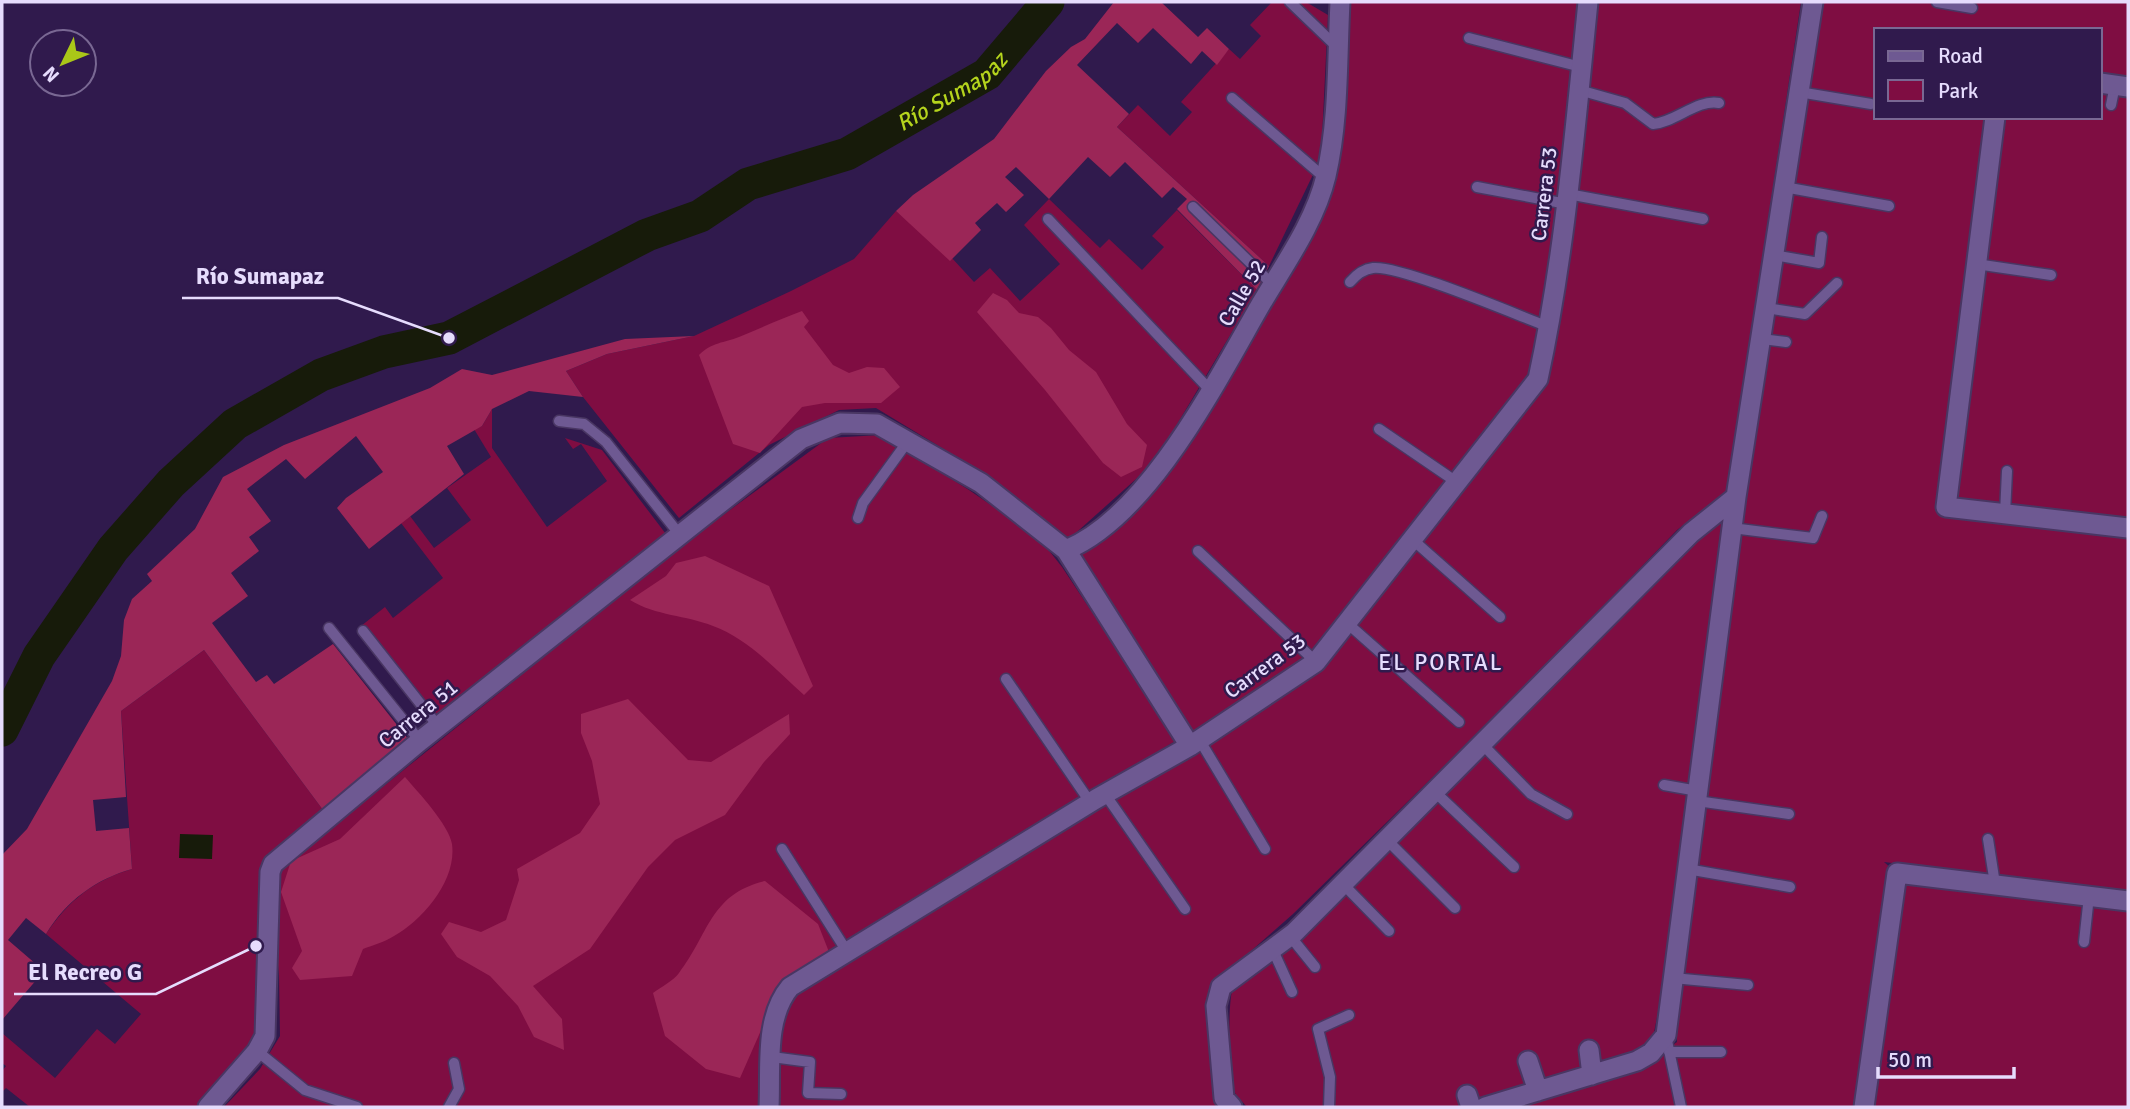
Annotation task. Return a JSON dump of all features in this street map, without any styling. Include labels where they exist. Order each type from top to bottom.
[{"type":"street","name":"Calle 52","points":[[1066,550],[1089,540],[1145,486],[1212,391],[1301,235],[1325,178],[1334,131],[1340,2]]},
{"type":"street","name":"Carrera 53","points":[[769,1107],[773,1017],[779,1000],[790,987],[846,950],[1194,743],[1316,662],[1538,379],[1550,327],[1567,199],[1588,2]]},
{"type":"street","points":[[1485,1107],[1512,1103],[1538,1091],[1637,1061],[1667,1043],[1673,978],[1736,497],[1813,2]]},
{"type":"street","points":[[1994,119],[1946,507],[2128,528]]},
{"type":"street","name":"Carrera 51","points":[[208,1107],[257,1051],[265,1036],[270,872],[274,864],[438,726],[802,439],[840,423],[877,424],[908,441],[981,483],[1066,550],[1194,743]]},
{"type":"street","points":[[1231,1107],[1224,1098],[1216,1006],[1221,987],[1290,936],[1691,533],[1736,497]]},
{"type":"street","points":[[1864,1107],[1897,873],[2128,901]]},
{"type":"street","points":[[1589,1050],[1592,1075]]},
{"type":"street","points":[[1528,1061],[1538,1091]]},
{"type":"lane","points":[[1290,2],[1339,48]]},
{"type":"lane","points":[[1937,2],[1972,8]]},
{"type":"lane","points":[[1469,38],[1581,67]]},
{"type":"lane","points":[[1579,90],[1625,103],[1653,124],[1682,116],[1709,101],[1719,103]]},
{"type":"lane","points":[[1799,92],[1871,104]]},
{"type":"lane","points":[[1232,99],[1325,178]]},
{"type":"lane","points":[[1477,187],[1703,219]]},
{"type":"lane","points":[[1784,187],[1889,206]]},
{"type":"lane","points":[[1192,207],[1273,285]]},
{"type":"lane","points":[[1048,219],[1212,391]]},
{"type":"lane","points":[[1774,256],[1819,263],[1822,237]]},
{"type":"lane","points":[[1976,264],[2051,275]]},
{"type":"lane","points":[[1350,282],[1358,273],[1374,268],[1402,273],[1550,327]]},
{"type":"lane","points":[[1766,308],[1805,314],[1837,283]]},
{"type":"lane","points":[[1762,339],[1786,342]]},
{"type":"lane","points":[[559,421],[584,424],[606,442],[680,535]]},
{"type":"lane","points":[[1380,429],[1458,483]]},
{"type":"lane","points":[[858,518],[863,503],[908,441]]},
{"type":"lane","points":[[2004,514],[2007,471]]},
{"type":"lane","points":[[1732,528],[1813,538],[1822,516]]},
{"type":"lane","points":[[1413,540],[1500,617]]},
{"type":"lane","points":[[1198,551],[1316,662]]},
{"type":"lane","points":[[1347,623],[1459,722]]},
{"type":"lane","points":[[329,628],[420,741]]},
{"type":"lane","points":[[363,631],[438,726]]},
{"type":"lane","points":[[1006,679],[1185,909]]},
{"type":"lane","points":[[1194,743],[1265,849]]},
{"type":"lane","points":[[1483,744],[1531,794],[1567,814]]},
{"type":"lane","points":[[1664,785],[1697,796],[1789,814]]},
{"type":"lane","points":[[1435,792],[1514,867]]},
{"type":"lane","points":[[1988,839],[1995,884]]},
{"type":"lane","points":[[1387,841],[1455,908]]},
{"type":"lane","points":[[782,849],[846,950]]},
{"type":"lane","points":[[1688,869],[1790,887]]},
{"type":"lane","points":[[1343,884],[1388,931]]},
{"type":"lane","points":[[2084,942],[2089,896]]},
{"type":"lane","points":[[1290,936],[1315,967]]},
{"type":"lane","points":[[1272,948],[1292,992]]},
{"type":"lane","points":[[1673,978],[1748,985]]},
{"type":"lane","points":[[1329,1107],[1330,1077],[1318,1029],[1349,1015]]},
{"type":"lane","points":[[1681,1107],[1667,1043],[1721,1052]]},
{"type":"lane","points":[[257,1051],[305,1090],[357,1107]]},
{"type":"lane","points":[[772,1057],[810,1062],[808,1093],[841,1094]]},
{"type":"lane","points":[[449,1107],[459,1089],[454,1063]]},
{"type":"green space","points":[[1272,2],[1306,2],[1328,15],[1321,158],[1269,266],[1117,127],[1138,105],[1170,136],[1192,112],[1181,102],[1229,49],[1240,59],[1261,36],[1250,25]]},
{"type":"green space","points":[[1351,2],[1580,2],[1540,343],[1528,384],[1306,662],[1193,737],[1074,551],[1205,416],[1314,236],[1339,163]]},
{"type":"green space","points":[[1595,2],[1801,2],[1727,492],[1677,530],[1532,680],[1293,914],[1211,986],[1219,1102],[1224,1107],[777,1107],[778,1019],[796,988],[1323,665],[1544,383]]},
{"type":"green space","points":[[1823,2],[2128,2],[2128,77],[2102,73],[2102,28],[1874,28],[1874,119],[1988,119],[1954,401],[1935,509],[2128,534],[2128,891],[1884,862],[1892,869],[1857,1107],[1516,1107],[1645,1065],[1677,1042],[1676,1022],[1743,511]]},
{"type":"green space","points":[[2102,94],[2128,98],[2128,520],[1956,501],[2002,119],[2102,119]]},
{"type":"green space","points":[[1049,199],[1100,248],[1109,239],[1142,270],[1164,247],[1152,236],[1177,210],[1257,290],[1154,463],[1069,539],[980,471],[876,408],[839,410],[769,445],[679,518],[583,397],[566,371],[607,354],[694,336],[791,291],[854,259],[896,211],[951,257],[974,282],[990,268],[1020,301],[1060,264],[1024,225]]},
{"type":"green space","points":[[492,409],[492,448],[547,527],[607,481],[581,444],[573,449],[565,438],[602,450],[672,542],[436,724],[361,626],[385,607],[393,618],[443,578],[401,523],[410,516],[434,548],[471,520],[447,488],[491,457],[474,429],[482,426]]},
{"type":"green space","points":[[881,435],[1039,538],[1062,567],[1177,740],[791,975],[762,1107],[224,1107],[260,1069],[280,1036],[279,975],[270,885],[282,868],[689,540],[828,438]]},
{"type":"green space","points":[[1720,517],[1725,519],[1726,526],[1694,745],[1668,960],[1652,1043],[1644,1051],[1459,1107],[1246,1106],[1235,1093],[1231,1072],[1229,1024],[1233,987],[1576,665],[1698,535]]},
{"type":"green space","points":[[204,650],[326,814],[271,861],[258,1040],[199,1107],[30,1107],[6,1088],[2,1092],[2,1071],[6,1066],[2,1063],[2,1033],[55,1078],[97,1029],[115,1044],[141,1014],[46,934],[63,911],[83,893],[106,879],[132,869],[121,711]]},
{"type":"green space","points":[[1902,880],[2128,908],[2128,1107],[1871,1107]]},
{"type":"shaded area","points":[[1114,2],[1161,2],[1198,37],[1207,28],[1229,49],[1217,65],[1202,51],[1191,64],[1153,28],[1138,43],[1117,23],[1077,65],[1129,114],[1117,127],[1269,266],[1257,290],[1177,209],[1187,199],[1173,187],[1162,198],[1125,162],[1110,177],[1088,157],[1049,199],[1016,167],[1005,177],[1024,195],[1006,212],[997,203],[975,223],[981,230],[950,261],[896,211],[913,195],[994,139],[1046,71],[1071,47],[1085,39]]},
{"type":"shaded area","points":[[993,293],[1007,300],[1019,313],[1038,317],[1069,350],[1096,372],[1127,424],[1147,445],[1142,467],[1121,477],[1103,463],[1045,390],[977,312]]},
{"type":"shaded area","points":[[802,311],[809,321],[804,327],[833,365],[849,373],[867,367],[884,368],[900,387],[881,403],[825,403],[802,407],[760,453],[733,444],[699,355],[713,345]]},
{"type":"shaded area","points":[[694,336],[607,354],[566,371],[583,397],[529,391],[492,409],[482,426],[447,446],[464,474],[369,549],[337,508],[346,498],[383,472],[356,436],[305,479],[286,459],[247,489],[271,521],[249,537],[259,551],[231,573],[248,596],[212,623],[256,682],[267,675],[274,684],[333,644],[412,744],[326,814],[204,650],[121,711],[126,797],[93,800],[96,831],[129,828],[132,869],[106,879],[83,893],[63,911],[46,934],[26,918],[8,940],[44,971],[2,1020],[2,855],[27,829],[112,681],[121,656],[124,620],[132,599],[152,581],[147,574],[195,529],[223,477],[284,445],[430,388],[462,369],[492,375],[625,339]]},
{"type":"shaded area","points":[[705,556],[769,586],[813,686],[804,695],[762,656],[739,639],[703,622],[650,609],[630,600],[666,576],[676,563]]},
{"type":"shaded area","points":[[628,699],[688,760],[711,762],[789,714],[790,734],[764,762],[725,815],[675,840],[648,867],[590,949],[533,986],[562,1019],[564,1050],[534,1037],[518,1006],[490,976],[457,957],[441,934],[449,922],[481,932],[506,920],[519,880],[517,869],[580,833],[600,804],[592,761],[581,733],[581,714]]},
{"type":"shaded area","points":[[405,777],[450,836],[452,858],[443,885],[426,909],[405,929],[387,940],[363,949],[352,976],[300,980],[292,968],[302,951],[281,892],[291,861],[340,839]]},
{"type":"shaded area","points":[[180,834],[213,835],[212,859],[179,858]]},
{"type":"shaded area","points":[[765,881],[818,924],[829,952],[766,1019],[740,1078],[706,1069],[665,1036],[653,993],[679,973],[713,917],[733,895]]},
{"type":"waterway","name":"Río Sumapaz","points":[[2,730],[39,656],[113,549],[171,483],[235,424],[321,375],[384,352],[449,338],[647,235],[700,216],[748,184],[847,154],[987,74],[1048,2]]},
{"type":"place","name":"Río Sumapaz","points":[[449,338]]},
{"type":"place","name":"El Recreo G","points":[[256,946]]},
{"type":"district","name":"EL PORTAL","points":[[1441,662]]}]
